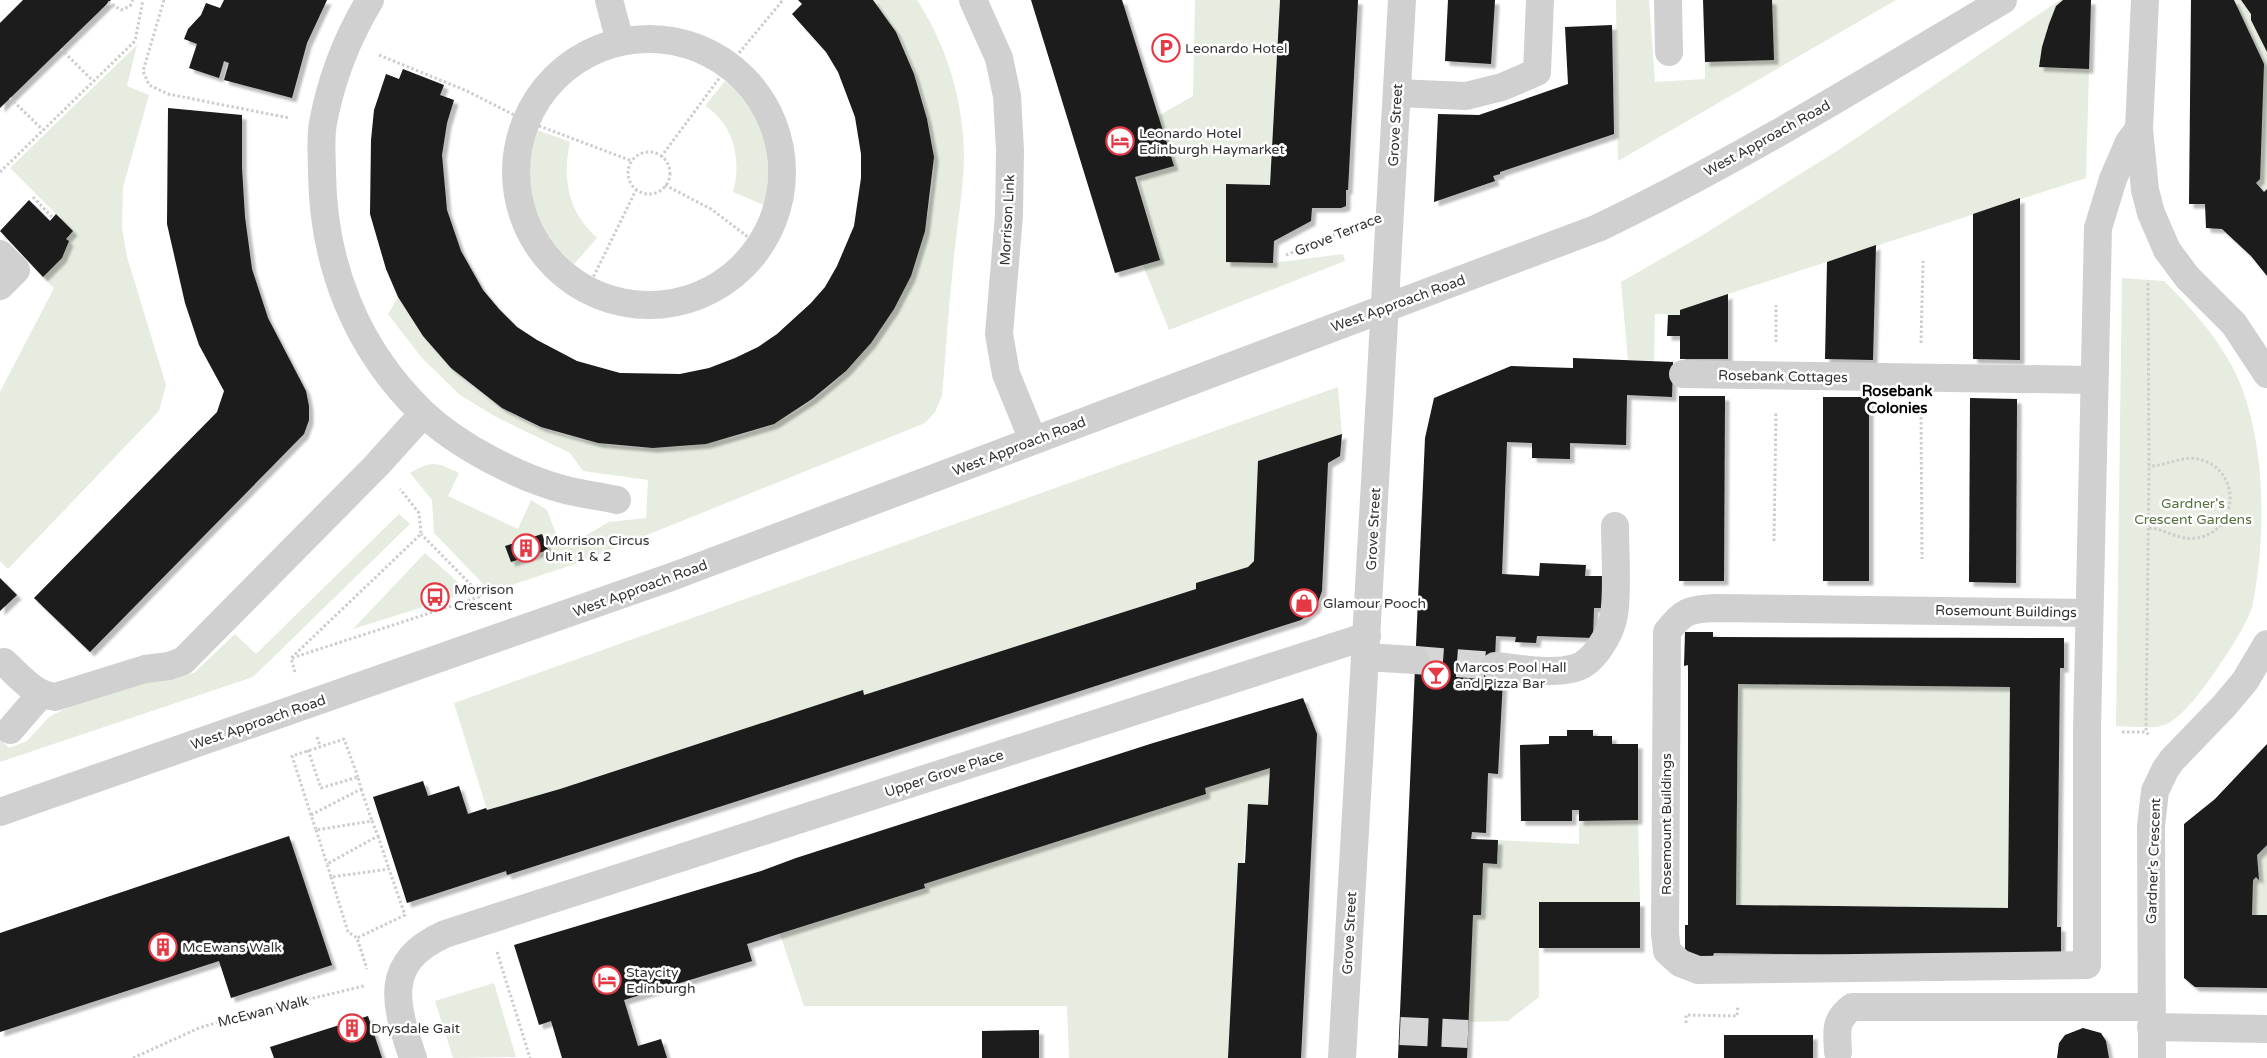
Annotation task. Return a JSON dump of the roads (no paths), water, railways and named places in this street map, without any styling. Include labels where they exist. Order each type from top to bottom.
[{"type":"street","points":[[370,0],[348,43],[331,88],[323,125],[324,217],[329,251],[350,310],[375,356],[424,414],[469,447],[531,479],[564,490],[617,500]]},
{"type":"street","points":[[609,0],[620,41]]},
{"type":"street","name":"Morrison Link","points":[[973,0],[999,58],[1006,96],[1010,150],[1009,215],[999,334],[1006,374],[1033,440]]},
{"type":"street","name":"Grove Street","points":[[1342,1058],[1402,0]]},
{"type":"street","points":[[1397,93],[1466,96],[1502,87],[1537,72],[1540,0]]},
{"type":"street","points":[[1668,0],[1669,52]]},
{"type":"street","name":"West Approach Road","points":[[0,812],[674,576],[1598,228],[1649,203],[1792,124],[2003,0]]},
{"type":"street","points":[[2145,0],[2139,129],[2147,197],[2158,232],[2167,250],[2187,277],[2234,324],[2267,374]]},
{"type":"street","points":[[639,38],[677,41],[696,46],[729,65],[749,84],[766,106],[779,141],[783,177],[781,195],[776,214],[760,246],[734,275],[700,295],[682,301],[643,305],[624,302],[588,290],[556,266],[543,252],[532,236],[524,217],[516,179],[519,140],[535,102],[563,69],[580,57],[620,41],[639,38]]},
{"type":"street","points":[[2089,613],[2098,228],[2113,179],[2129,142],[2139,129]]},
{"type":"street","points":[[0,254],[16,270],[0,286]]},
{"type":"street","name":"Rosebank Cottages","points":[[1683,374],[2093,380]]},
{"type":"street","points":[[4,662],[41,694],[61,696],[145,669],[169,666],[183,661],[376,466],[424,414]]},
{"type":"street","points":[[1494,666],[1559,671],[1577,668],[1592,658],[1600,648],[1614,615],[1615,526]]},
{"type":"street","name":"Rosemount Buildings","points":[[1715,608],[2089,613],[2087,965],[1698,970],[1680,964],[1667,952],[1665,934],[1668,632],[1678,618],[1692,609],[1715,608]]},
{"type":"street","name":"Gardner's Crescent","points":[[2152,1058],[2151,826],[2155,792],[2172,760],[2224,706],[2245,681],[2267,644]]},
{"type":"street","points":[[1366,646],[1415,660]]},
{"type":"street","name":"Upper Grove Place","points":[[413,1058],[400,1018],[398,989],[407,963],[414,952],[428,941],[488,920],[522,911],[1366,646]]},
{"type":"street","points":[[10,730],[41,694]]},
{"type":"street","points":[[1838,1052],[1836,1027],[1840,1016],[1852,1006],[2151,1017],[2267,1029]]},
{"type":"tunnel","points":[[1415,660],[1495,666]]},
{"type":"tunnel","points":[[1400,1031],[1468,1034]]},
{"type":"place","name":"Leonardo Hotel","points":[[1166,48]]},
{"type":"place","name":"Leonardo Hotel Edinburgh Haymarket","points":[[1120,141]]},
{"type":"place","name":"Morrison Circus Unit 1 & 2","points":[[526,548]]},
{"type":"place","name":"Morrison Crescent","points":[[435,597]]},
{"type":"place","name":"Glamour Pooch","points":[[1304,603]]},
{"type":"place","name":"Marcos Pool Hall and Pizza Bar","points":[[1436,675]]},
{"type":"place","name":"McEwans Walk","points":[[163,947]]},
{"type":"place","name":"Staycity Edinburgh","points":[[607,980]]},
{"type":"place","name":"Drysdale Gait","points":[[352,1028]]},
{"type":"district","name":"Rosebank Colonies","points":[[1897,400]]},
{"type":"park label","name":"Gardner's Crescent Gardens","points":[[2193,512]]}]
